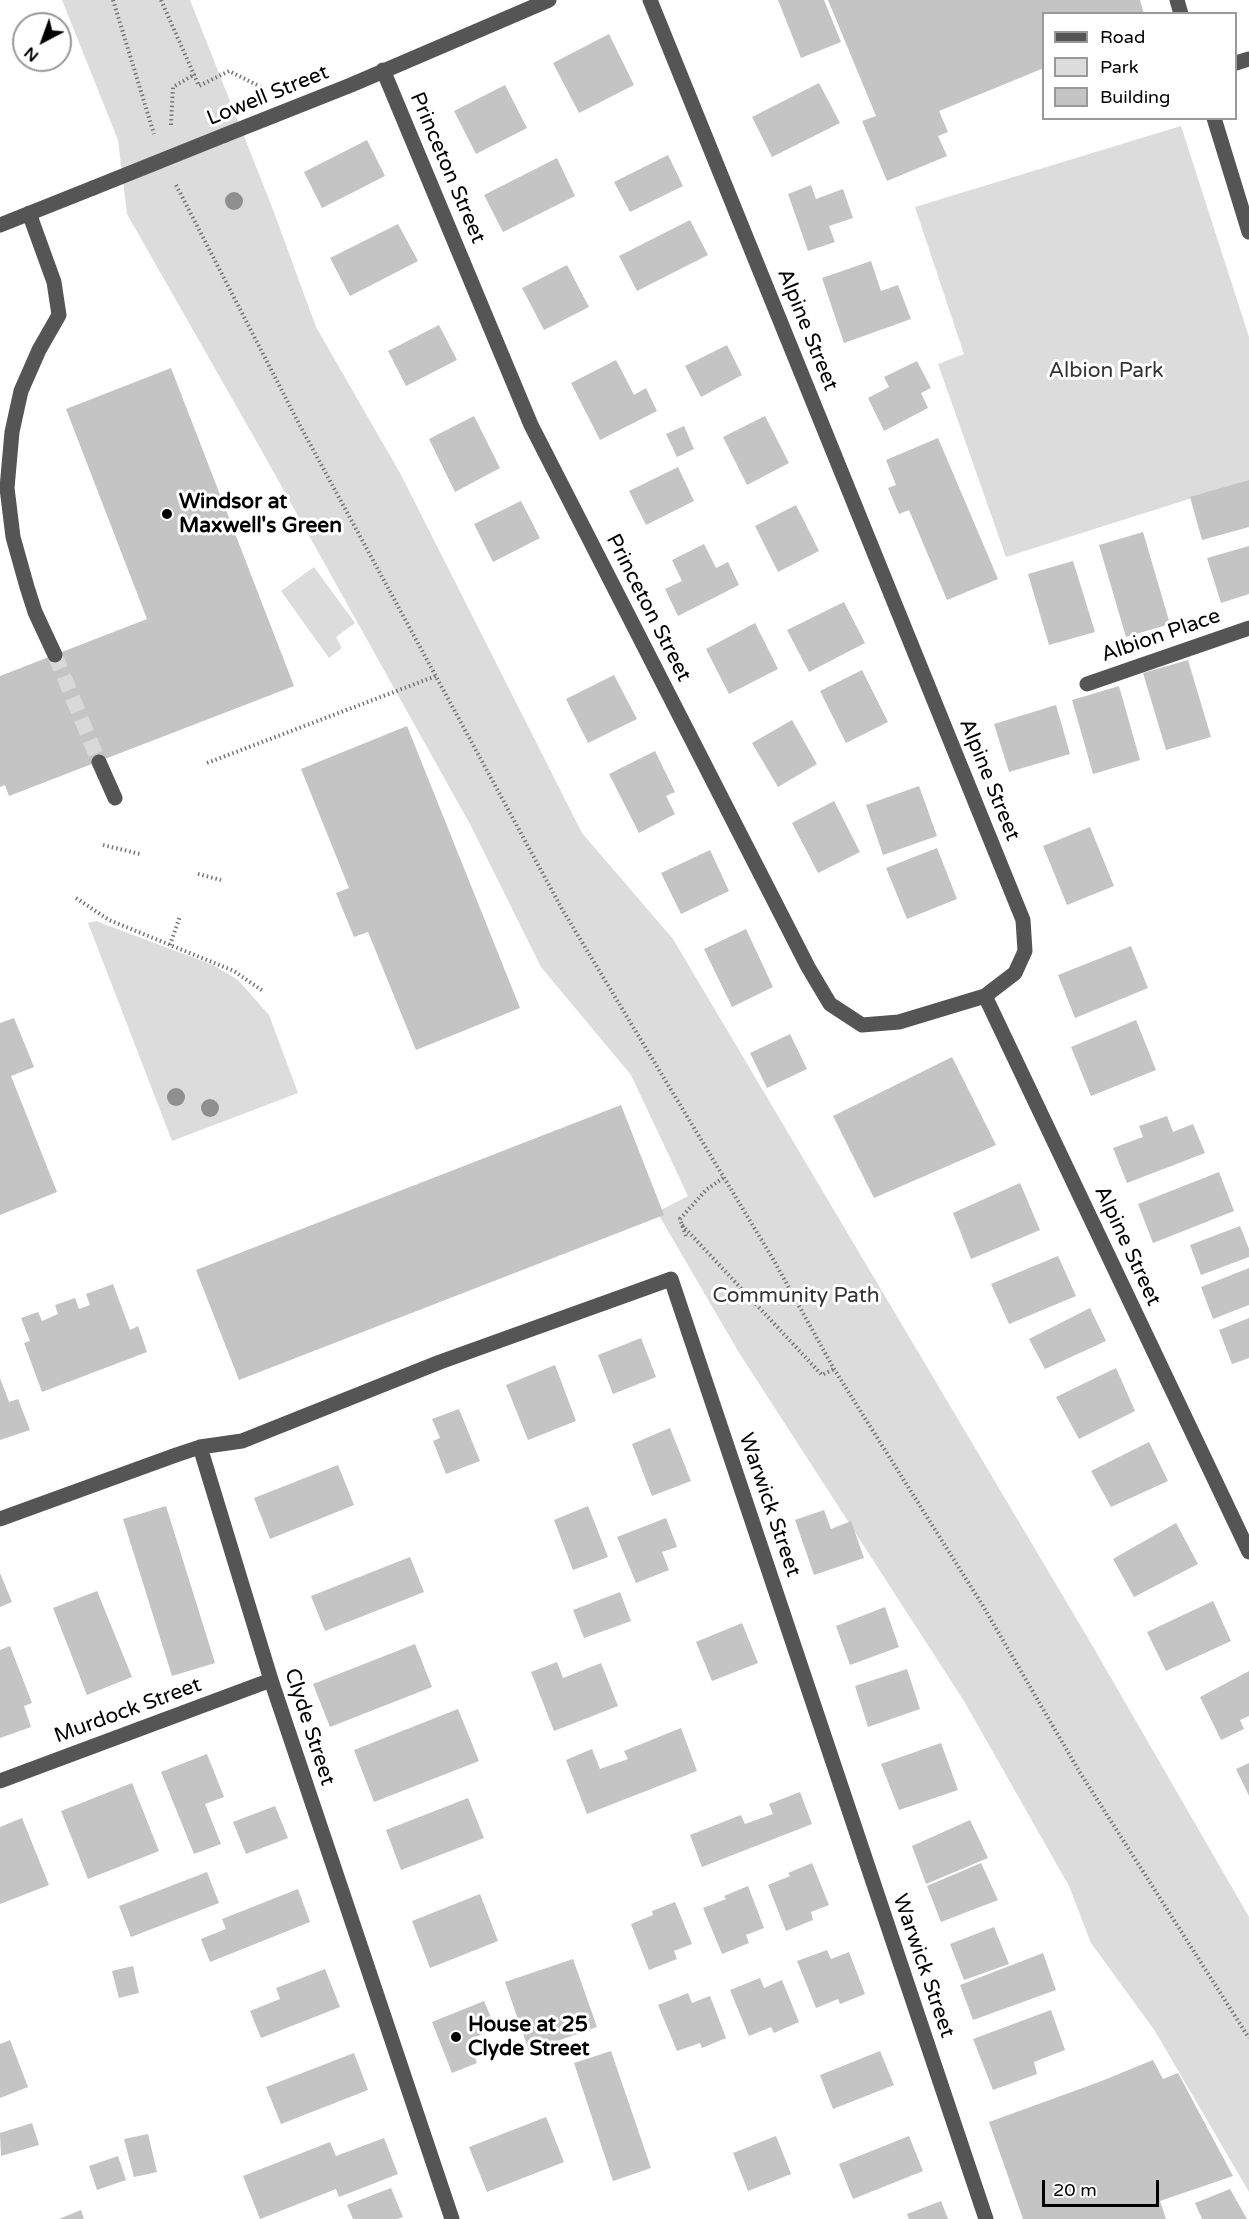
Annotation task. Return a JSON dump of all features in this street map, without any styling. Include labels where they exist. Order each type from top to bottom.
[{"type":"street","name":"Lowell Street","points":[[0,225],[351,86],[383,70],[549,0]]},
{"type":"street","name":"Alpine Street","points":[[650,0],[1023,920],[1025,951],[1015,973],[985,996],[1249,1552]]},
{"type":"street","name":"Princeton Street","points":[[383,70],[531,424],[808,967],[830,1004],[862,1025],[899,1022],[985,996]]},
{"type":"street","points":[[1215,120],[1249,232]]},
{"type":"street","points":[[29,213],[54,282],[59,315],[39,350],[21,390],[12,432],[7,488],[13,537],[27,587],[35,612],[55,655]]},
{"type":"street","name":"Albion Place","points":[[1087,684],[1249,628]]},
{"type":"street","points":[[99,762],[115,798]]},
{"type":"street","name":"Warwick Street","points":[[200,1447],[242,1441],[440,1362],[671,1279],[986,2219]]},
{"type":"street","points":[[0,1519],[200,1447]]},
{"type":"street","name":"Clyde Street","points":[[200,1447],[271,1680],[452,2219]]},
{"type":"street","name":"Murdock Street","points":[[0,1781],[271,1680]]},
{"type":"path","points":[[113,0],[157,144]]},
{"type":"path","points":[[161,0],[199,86],[229,71],[263,88]]},
{"type":"path","points":[[168,133],[172,123],[172,87],[195,74]]},
{"type":"path","points":[[171,175],[297,420],[562,909],[773,1259],[834,1368],[983,1606],[1079,1771],[1249,2038]]},
{"type":"path","points":[[207,763],[437,676]]},
{"type":"path","points":[[104,845],[140,854]]},
{"type":"path","points":[[198,874],[221,880]]},
{"type":"path","points":[[76,898],[109,920],[234,971],[263,991]]},
{"type":"path","points":[[170,945],[180,916]]},
{"type":"path","points":[[686,1236],[680,1219],[706,1190],[723,1178]]},
{"type":"path","points":[[682,1225],[822,1375],[834,1368]]},
{"type":"green space","name":"Community Path","points":[[62,0],[190,0],[272,207],[316,327],[400,473],[582,833],[673,939],[1092,1645],[1249,1917],[1249,2192],[1155,2031],[1091,1943],[1069,1886],[964,1701],[738,1351],[657,1212],[688,1196],[631,1075],[541,967],[471,826],[127,214],[118,140],[72,25],[72,12],[67,12]]},
{"type":"green space","name":"Albion Park","points":[[1181,126],[1249,337],[1249,480],[1006,557],[938,364],[964,354],[915,207]]},
{"type":"green space","points":[[314,567],[355,623],[336,637],[342,648],[329,658],[281,591]]},
{"type":"green space","points":[[96,921],[213,965],[238,980],[269,1015],[298,1093],[172,1141],[88,923]]},
{"type":"building","points":[[778,0],[824,0],[841,42],[801,58]]},
{"type":"building","points":[[828,0],[1140,0],[1143,12],[1042,12],[1042,69],[939,111],[948,132],[938,136],[947,156],[887,181],[862,121],[876,116]]},
{"type":"building","points":[[609,34],[634,85],[579,113],[553,63]]},
{"type":"building","points":[[819,83],[840,123],[772,157],[752,117]]},
{"type":"building","points":[[505,85],[527,128],[476,154],[454,111]]},
{"type":"building","points":[[367,140],[385,176],[322,208],[304,172]]},
{"type":"building","points":[[668,155],[683,186],[630,212],[614,182]]},
{"type":"building","points":[[557,158],[575,196],[503,232],[484,195]]},
{"type":"building","points":[[811,185],[816,199],[843,189],[853,218],[829,226],[835,242],[808,251],[788,194]]},
{"type":"building","points":[[690,220],[708,255],[637,291],[619,256]]},
{"type":"building","points":[[398,224],[418,261],[350,296],[330,258]]},
{"type":"building","points":[[871,261],[881,291],[898,285],[911,319],[844,343],[822,278]]},
{"type":"building","points":[[567,265],[589,307],[544,330],[522,288]]},
{"type":"building","points":[[439,325],[457,360],[406,386],[388,351]]},
{"type":"building","points":[[727,345],[742,375],[701,397],[685,366]]},
{"type":"building","points":[[616,360],[634,395],[646,388],[657,411],[600,440],[571,383]]},
{"type":"building","points":[[917,361],[931,388],[921,393],[928,408],[884,431],[868,398],[889,387],[884,377]]},
{"type":"building","name":"Windsor at Maxwell's Green","points":[[171,368],[294,686],[9,796],[5,785],[0,787],[0,676],[147,619],[66,409]]},
{"type":"building","points":[[474,416],[500,468],[455,492],[429,439]]},
{"type":"building","points":[[765,416],[789,463],[747,485],[723,437]]},
{"type":"building","points":[[684,426],[694,449],[677,457],[666,434]]},
{"type":"building","points":[[938,438],[998,579],[947,600],[909,510],[899,514],[888,488],[896,485],[886,460]]},
{"type":"building","points":[[678,467],[694,501],[646,525],[629,491]]},
{"type":"building","points":[[1249,480],[1249,527],[1202,540],[1190,497]]},
{"type":"building","points":[[521,501],[540,538],[493,562],[474,524]]},
{"type":"building","points":[[796,505],[819,551],[778,572],[755,526]]},
{"type":"building","points":[[1143,532],[1170,624],[1126,637],[1099,545]]},
{"type":"building","points":[[704,544],[716,568],[728,562],[739,585],[678,616],[665,589],[682,581],[672,560]]},
{"type":"building","points":[[1249,546],[1249,594],[1221,603],[1207,558]]},
{"type":"building","points":[[1073,561],[1095,632],[1049,645],[1028,574]]},
{"type":"building","points":[[844,602],[865,643],[809,672],[787,630]]},
{"type":"building","points":[[755,623],[778,669],[729,694],[706,649]]},
{"type":"building","points":[[1188,660],[1211,737],[1166,750],[1143,673]]},
{"type":"building","points":[[862,670],[888,722],[846,743],[820,691]]},
{"type":"building","points":[[614,675],[637,719],[588,743],[566,699]]},
{"type":"building","points":[[1119,686],[1140,760],[1093,774],[1072,700]]},
{"type":"building","points":[[1056,705],[1070,754],[1009,772],[994,724]]},
{"type":"building","points":[[792,720],[817,764],[778,787],[752,743]]},
{"type":"building","points":[[407,726],[520,1008],[416,1050],[368,932],[354,937],[336,893],[349,888],[301,769]]},
{"type":"building","points":[[655,751],[675,792],[666,796],[675,814],[639,833],[609,774]]},
{"type":"building","points":[[919,786],[937,836],[883,855],[866,805]]},
{"type":"building","points":[[834,801],[860,852],[818,873],[792,823]]},
{"type":"building","points":[[1090,827],[1114,886],[1067,905],[1043,846]]},
{"type":"building","points":[[937,848],[957,899],[907,919],[886,868]]},
{"type":"building","points":[[710,850],[729,891],[681,914],[661,873]]},
{"type":"building","points":[[746,929],[773,987],[732,1007],[704,949]]},
{"type":"building","points":[[1131,946],[1148,988],[1075,1018],[1058,975]]},
{"type":"building","points":[[14,1018],[34,1067],[11,1076],[57,1192],[0,1215],[0,1023]]},
{"type":"building","points":[[1136,1020],[1156,1070],[1091,1096],[1071,1047]]},
{"type":"building","points":[[790,1034],[807,1069],[767,1088],[750,1053]]},
{"type":"building","points":[[952,1057],[996,1145],[874,1198],[833,1116]]},
{"type":"building","points":[[621,1105],[664,1215],[239,1380],[196,1270]]},
{"type":"building","points":[[1167,1116],[1173,1132],[1193,1124],[1205,1153],[1127,1183],[1113,1148],[1143,1137],[1139,1126]]},
{"type":"building","points":[[1219,1172],[1234,1211],[1153,1243],[1138,1204]]},
{"type":"building","points":[[1020,1183],[1040,1230],[971,1259],[953,1213]]},
{"type":"building","points":[[1240,1226],[1249,1249],[1249,1257],[1201,1275],[1190,1245]]},
{"type":"building","points":[[1058,1256],[1076,1296],[1009,1324],[991,1284]]},
{"type":"building","points":[[1249,1268],[1249,1305],[1213,1319],[1201,1287]]},
{"type":"building","points":[[113,1284],[130,1330],[138,1326],[147,1352],[42,1392],[24,1343],[30,1341],[21,1318],[38,1312],[42,1321],[58,1314],[55,1305],[75,1298],[79,1309],[90,1305],[86,1294]]},
{"type":"building","points":[[1090,1308],[1106,1341],[1045,1369],[1029,1339]]},
{"type":"building","points":[[1249,1318],[1249,1358],[1232,1364],[1219,1330]]},
{"type":"building","points":[[641,1338],[656,1377],[613,1394],[598,1355]]},
{"type":"building","points":[[555,1365],[576,1421],[528,1440],[506,1385]]},
{"type":"building","points":[[1116,1368],[1135,1411],[1079,1439],[1056,1397]]},
{"type":"building","points":[[0,1378],[9,1402],[18,1399],[30,1430],[0,1440]]},
{"type":"building","points":[[459,1409],[480,1461],[446,1474],[433,1441],[440,1438],[432,1419]]},
{"type":"building","points":[[670,1428],[691,1481],[652,1496],[632,1444]]},
{"type":"building","points":[[1149,1442],[1168,1481],[1111,1507],[1091,1471]]},
{"type":"building","points":[[338,1465],[354,1505],[270,1539],[254,1498]]},
{"type":"building","points":[[166,1506],[215,1663],[172,1676],[123,1519]]},
{"type":"building","points":[[588,1506],[608,1557],[573,1570],[554,1520]]},
{"type":"building","points":[[824,1510],[831,1529],[851,1521],[864,1558],[814,1575],[795,1520]]},
{"type":"building","points":[[666,1518],[677,1547],[662,1552],[669,1570],[636,1583],[617,1537]]},
{"type":"building","points":[[1176,1523],[1198,1564],[1134,1597],[1113,1559]]},
{"type":"building","points":[[410,1557],[424,1592],[325,1631],[311,1596]]},
{"type":"building","points":[[0,1573],[12,1602],[0,1607]]},
{"type":"building","points":[[97,1591],[132,1677],[87,1695],[53,1608]]},
{"type":"building","points":[[620,1592],[631,1621],[584,1638],[573,1610]]},
{"type":"building","points":[[1213,1601],[1231,1641],[1166,1671],[1147,1632]]},
{"type":"building","points":[[885,1607],[899,1647],[850,1665],[836,1626]]},
{"type":"building","points":[[742,1623],[758,1663],[712,1681],[696,1642]]},
{"type":"building","points":[[415,1644],[432,1687],[330,1727],[313,1684]]},
{"type":"building","points":[[10,1646],[32,1703],[24,1706],[31,1727],[0,1738],[0,1650]]},
{"type":"building","points":[[557,1662],[563,1678],[601,1663],[618,1706],[554,1731],[531,1672]]},
{"type":"building","points":[[907,1669],[920,1709],[868,1727],[855,1686]]},
{"type":"building","points":[[1249,1671],[1249,1716],[1240,1720],[1244,1729],[1221,1740],[1200,1697]]},
{"type":"building","points":[[458,1709],[479,1761],[374,1802],[354,1750]]},
{"type":"building","points":[[681,1728],[697,1771],[587,1814],[566,1760],[592,1749],[600,1769],[628,1759],[624,1751]]},
{"type":"building","points":[[941,1743],[958,1790],[899,1810],[881,1764]]},
{"type":"building","points":[[207,1754],[224,1797],[205,1804],[221,1844],[194,1854],[161,1772]]},
{"type":"building","points":[[1249,1763],[1249,1796],[1236,1769]]},
{"type":"building","points":[[132,1783],[159,1851],[88,1879],[61,1811]]},
{"type":"building","points":[[800,1792],[812,1824],[702,1867],[690,1835],[741,1815],[745,1824],[773,1814],[769,1804]]},
{"type":"building","points":[[468,1798],[484,1838],[401,1870],[386,1830]]},
{"type":"building","points":[[275,1806],[288,1838],[246,1854],[233,1822]]},
{"type":"building","points":[[22,1818],[49,1885],[0,1904],[0,1827]]},
{"type":"building","points":[[970,1820],[988,1858],[926,1884],[912,1846]]},
{"type":"building","points":[[812,1863],[829,1905],[811,1912],[813,1920],[786,1931],[768,1885]]},
{"type":"building","points":[[981,1863],[998,1900],[941,1922],[927,1886]]},
{"type":"building","points":[[207,1872],[219,1903],[131,1937],[119,1906]]},
{"type":"building","points":[[748,1886],[764,1928],[746,1935],[749,1943],[722,1954],[703,1908],[726,1899],[724,1896]]},
{"type":"building","points":[[298,1889],[310,1922],[210,1962],[201,1939],[226,1929],[222,1919]]},
{"type":"building","points":[[480,1894],[498,1941],[430,1968],[412,1921]]},
{"type":"building","points":[[675,1902],[692,1944],[674,1951],[677,1959],[649,1970],[631,1924],[653,1915],[652,1911]]},
{"type":"building","points":[[994,1927],[1009,1964],[964,1980],[950,1944]]},
{"type":"building","points":[[827,1950],[831,1959],[849,1952],[865,1994],[840,2004],[838,1999],[816,2008],[797,1961]]},
{"type":"building","points":[[1043,1953],[1056,1990],[973,2020],[960,1985]]},
{"type":"building","points":[[573,1959],[597,2027],[529,2051],[505,1982]]},
{"type":"building","points":[[133,1966],[139,1993],[119,1998],[112,1971]]},
{"type":"building","points":[[325,1969],[340,2007],[261,2038],[250,2011],[280,1999],[276,1988]]},
{"type":"building","points":[[760,1978],[764,1988],[782,1980],[799,2022],[774,2033],[771,2027],[749,2036],[730,1990]]},
{"type":"building","points":[[688,1993],[692,2003],[710,1996],[726,2038],[702,2048],[700,2043],[677,2051],[658,2005]]},
{"type":"building","points":[[484,2001],[496,2029],[468,2040],[477,2063],[452,2073],[432,2022]]},
{"type":"building","points":[[1051,2010],[1065,2050],[1034,2062],[1037,2074],[993,2090],[973,2039]]},
{"type":"building","points":[[10,2040],[28,2087],[0,2098],[0,2044]]},
{"type":"building","points":[[611,2051],[651,2168],[613,2181],[574,2063]]},
{"type":"building","points":[[880,2051],[894,2085],[833,2109],[820,2075]]},
{"type":"building","points":[[354,2053],[368,2090],[281,2124],[266,2087]]},
{"type":"building","points":[[1153,2060],[1163,2079],[1178,2073],[1233,2176],[1160,2201],[1166,2219],[1023,2219],[989,2122]]},
{"type":"building","points":[[546,2117],[564,2162],[487,2192],[469,2147]]},
{"type":"building","points":[[32,2123],[39,2145],[1,2156],[0,2133]]},
{"type":"building","points":[[148,2134],[157,2172],[134,2177],[124,2139]]},
{"type":"building","points":[[776,2136],[791,2174],[748,2191],[733,2153]]},
{"type":"building","points":[[909,2136],[923,2171],[853,2199],[839,2164]]},
{"type":"building","points":[[384,2138],[398,2174],[339,2197],[336,2189],[260,2219],[243,2176],[330,2142],[336,2156]]},
{"type":"building","points":[[118,2156],[126,2180],[97,2190],[89,2166]]},
{"type":"building","points":[[391,2188],[403,2217],[353,2219],[347,2205]]},
{"type":"building","points":[[1230,2189],[1247,2219],[1202,2219],[1195,2203]]},
{"type":"building","points":[[941,2201],[948,2219],[909,2219],[907,2214]]},
{"type":"building","points":[[81,2210],[84,2219],[59,2219]]},
{"type":"tunnel","points":[[55,655],[99,762]]},
{"type":"place","name":"Windsor at Maxwell's Green","points":[[167,514]]},
{"type":"place","name":"House at 25 Clyde Street","points":[[456,2037]]}]
